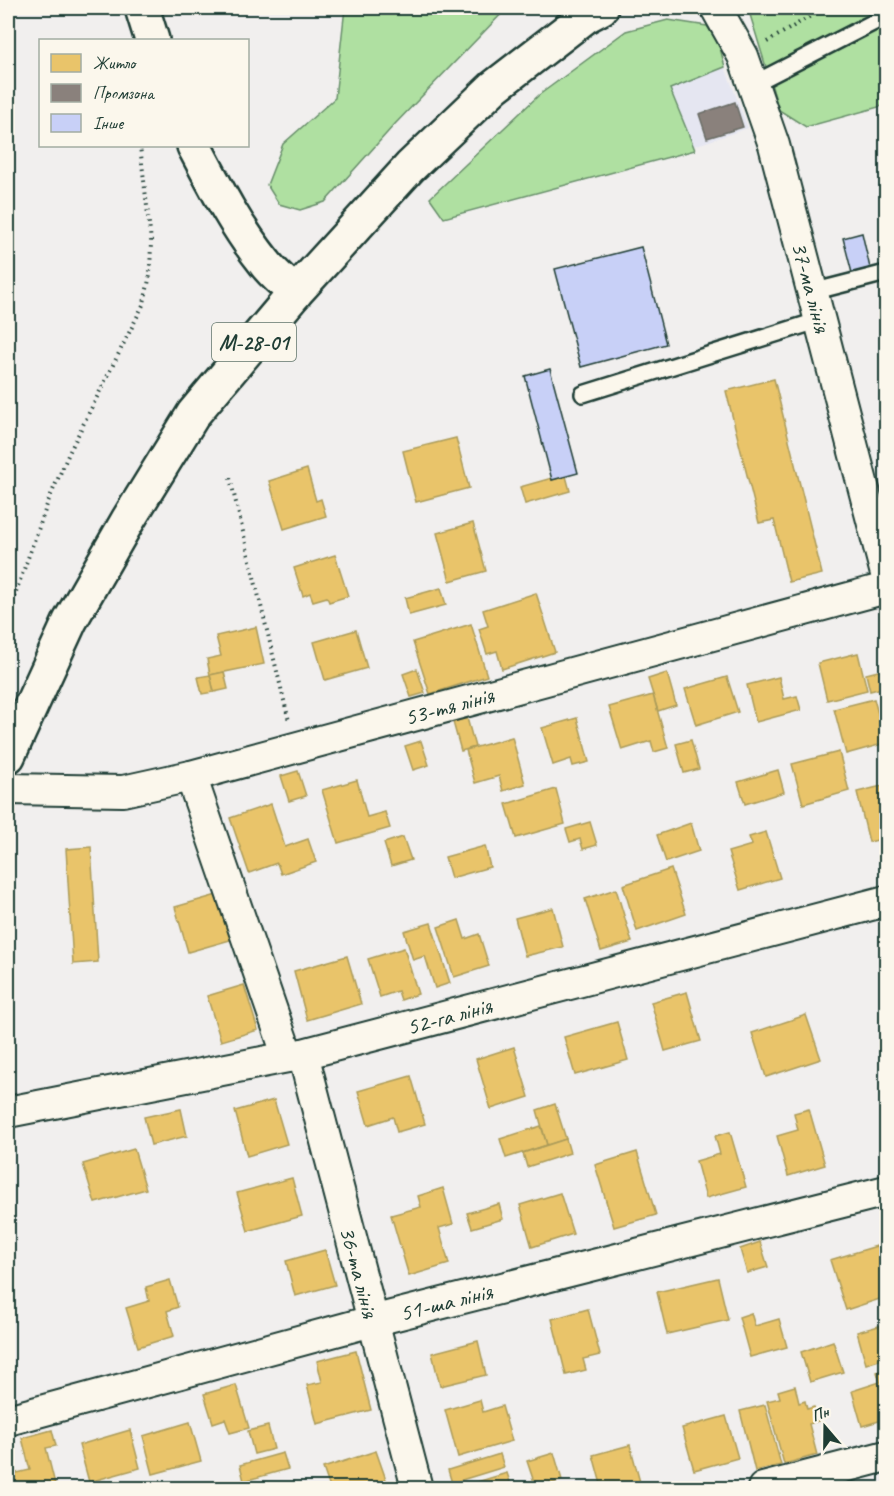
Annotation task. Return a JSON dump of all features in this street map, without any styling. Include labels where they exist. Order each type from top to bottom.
[{"type":"main road","points":[[142,8],[152,39]]},
{"type":"main road","name":"М-28-01","points":[[8,756],[70,621],[128,520],[194,413],[295,293],[410,166],[494,87],[593,10]]},
{"type":"main road","points":[[195,147],[221,198],[266,265],[295,293]]},
{"type":"street","name":"37-ма лінія","points":[[716,8],[743,56],[774,145],[886,574]]},
{"type":"street","name":"53-тя лінія","points":[[8,789],[123,791],[191,776],[886,588]]},
{"type":"street","name":"36-та лінія","points":[[191,776],[295,1056],[372,1321],[417,1488]]},
{"type":"street","name":"52-га лінія","points":[[8,1112],[295,1056],[886,901]]},
{"type":"street","name":"51-ша лінія","points":[[8,1420],[372,1321],[886,1191]]},
{"type":"street","points":[[763,1488],[886,1456]]},
{"type":"lane","points":[[753,84],[886,16]]},
{"type":"lane","points":[[583,394],[816,306],[886,273]]},
{"type":"path","points":[[743,56],[824,8]]},
{"type":"path","points":[[8,614],[48,502],[69,453],[144,303],[150,275],[151,241],[140,147]]},
{"type":"path","points":[[230,478],[295,748]]},
{"type":"shaded area","points":[[725,67],[748,128],[694,146],[670,88]]},
{"type":"green space","points":[[345,8],[507,8],[395,124],[325,202],[300,210],[279,204],[267,185],[283,144],[335,98]]},
{"type":"green space","points":[[748,8],[886,8],[886,105],[806,127],[779,110]]},
{"type":"green space","points":[[668,20],[707,26],[719,44],[725,67],[670,89],[695,150],[444,218],[430,198],[539,95],[626,31]]},
{"type":"building: Житло","points":[[774,379],[822,574],[789,582],[774,520],[759,523],[726,391]]},
{"type":"building: Житло","points":[[456,438],[469,488],[416,502],[403,451]]},
{"type":"building: Житло","points":[[307,469],[316,501],[321,499],[326,516],[284,529],[269,481]]},
{"type":"building: Житло","points":[[566,476],[570,491],[525,504],[520,487]]},
{"type":"building: Житло","points":[[473,523],[486,571],[450,581],[437,533]]},
{"type":"building: Житло","points":[[335,555],[348,596],[329,602],[327,597],[313,601],[310,593],[303,596],[294,568]]},
{"type":"building: Житло","points":[[441,588],[446,605],[409,615],[405,598]]},
{"type":"building: Житло","points":[[536,593],[555,652],[502,669],[497,651],[487,654],[479,629],[488,626],[483,610]]},
{"type":"building: Житло","points":[[471,624],[487,676],[430,694],[413,642]]},
{"type":"building: Житло","points":[[256,627],[264,664],[210,675],[207,659],[221,656],[216,636]]},
{"type":"building: Житло","points":[[356,630],[367,668],[325,680],[314,642]]},
{"type":"building: Житло","points":[[858,653],[867,690],[827,700],[818,663]]},
{"type":"building: Житло","points":[[417,669],[425,693],[411,697],[403,674]]},
{"type":"building: Житло","points":[[886,669],[886,687],[870,691],[866,674]]},
{"type":"building: Житло","points":[[224,672],[228,689],[214,692],[210,675]]},
{"type":"building: Житло","points":[[667,673],[676,705],[658,711],[648,679]]},
{"type":"building: Житло","points":[[210,675],[214,692],[202,694],[198,677]]},
{"type":"building: Житло","points":[[727,677],[738,712],[696,725],[685,689]]},
{"type":"building: Житло","points":[[779,677],[784,699],[797,696],[801,710],[756,722],[747,685]]},
{"type":"building: Житло","points":[[653,695],[668,748],[654,752],[651,741],[622,750],[609,707]]},
{"type":"building: Житло","points":[[874,699],[886,743],[846,754],[834,709]]},
{"type":"building: Житло","points":[[467,718],[475,747],[461,751],[453,722]]},
{"type":"building: Житло","points":[[577,718],[589,762],[573,766],[571,759],[553,765],[542,728]]},
{"type":"building: Житло","points":[[512,737],[525,784],[503,791],[499,776],[475,783],[466,750]]},
{"type":"building: Житло","points":[[691,740],[699,769],[684,773],[676,744]]},
{"type":"building: Житло","points":[[421,741],[429,765],[413,770],[405,746]]},
{"type":"building: Житло","points":[[839,752],[849,791],[803,804],[792,764]]},
{"type":"building: Житло","points":[[778,770],[784,792],[745,804],[738,782]]},
{"type":"building: Житло","points":[[298,771],[306,796],[289,801],[281,776]]},
{"type":"building: Житло","points":[[357,780],[367,817],[385,812],[390,828],[338,843],[322,790]]},
{"type":"building: Житло","points":[[886,785],[886,838],[869,842],[857,792]]},
{"type":"building: Житло","points":[[556,789],[565,824],[516,838],[506,804]]},
{"type":"building: Житло","points":[[271,804],[285,847],[308,839],[316,862],[281,874],[277,863],[249,873],[230,818]]},
{"type":"building: Житло","points":[[590,822],[597,845],[583,849],[580,839],[570,842],[566,829]]},
{"type":"building: Житло","points":[[691,823],[699,851],[666,862],[657,835]]},
{"type":"building: Житло","points":[[766,832],[780,878],[740,890],[728,852],[752,845],[749,837]]},
{"type":"building: Житло","points":[[403,837],[411,860],[391,866],[384,843]]},
{"type":"building: Житло","points":[[485,846],[490,867],[451,878],[445,857]]},
{"type":"building: Житло","points":[[91,847],[98,962],[73,964],[66,849]]},
{"type":"building: Житло","points":[[671,869],[686,914],[637,931],[623,885]]},
{"type":"building: Житло","points":[[616,889],[632,942],[601,951],[585,899]]},
{"type":"building: Житло","points":[[224,893],[237,938],[188,952],[175,907]]},
{"type":"building: Житло","points":[[553,908],[563,947],[525,956],[515,918]]},
{"type":"building: Житло","points":[[459,920],[465,939],[479,934],[489,966],[454,977],[438,927]]},
{"type":"building: Житло","points":[[431,923],[450,983],[435,988],[425,956],[413,960],[404,931]]},
{"type":"building: Житло","points":[[404,948],[418,994],[401,1000],[398,991],[380,997],[368,959]]},
{"type":"building: Житло","points":[[347,956],[361,1004],[307,1020],[294,971]]},
{"type":"building: Житло","points":[[244,985],[258,1030],[221,1041],[207,996]]},
{"type":"building: Житло","points":[[687,992],[701,1041],[665,1051],[651,1002]]},
{"type":"building: Житло","points":[[806,1015],[821,1059],[766,1077],[752,1033]]},
{"type":"building: Житло","points":[[617,1022],[628,1060],[575,1075],[564,1037]]},
{"type":"building: Житло","points":[[514,1047],[529,1097],[491,1109],[476,1059]]},
{"type":"building: Житло","points":[[411,1076],[425,1124],[397,1132],[393,1117],[368,1125],[358,1091]]},
{"type":"building: Житло","points":[[274,1100],[287,1144],[247,1156],[235,1111]]},
{"type":"building: Житло","points":[[555,1104],[566,1139],[547,1145],[537,1110]]},
{"type":"building: Житло","points":[[181,1109],[187,1136],[151,1145],[144,1117]]},
{"type":"building: Житло","points":[[809,1109],[825,1165],[788,1176],[777,1136],[798,1130],[794,1113]]},
{"type":"building: Житло","points":[[541,1126],[547,1145],[506,1158],[500,1139]]},
{"type":"building: Житло","points":[[730,1132],[746,1187],[706,1198],[696,1161],[720,1154],[715,1136]]},
{"type":"building: Житло","points":[[566,1139],[570,1153],[527,1167],[523,1153]]},
{"type":"building: Житло","points":[[134,1149],[146,1189],[95,1203],[83,1164]]},
{"type":"building: Житло","points":[[637,1152],[656,1215],[614,1227],[595,1165]]},
{"type":"building: Житло","points":[[292,1178],[302,1216],[248,1231],[237,1193]]},
{"type":"building: Житло","points":[[443,1188],[453,1224],[439,1228],[449,1264],[409,1276],[391,1215],[421,1207],[418,1196]]},
{"type":"building: Житло","points":[[560,1193],[573,1234],[532,1247],[520,1205]]},
{"type":"building: Житло","points":[[499,1204],[503,1219],[472,1228],[467,1213]]},
{"type":"building: Житло","points":[[760,1242],[768,1267],[747,1273],[740,1249]]},
{"type":"building: Житло","points":[[880,1245],[886,1266],[886,1297],[846,1310],[830,1260]]},
{"type":"building: Житло","points":[[325,1250],[335,1285],[295,1296],[286,1261]]},
{"type":"building: Житло","points":[[718,1278],[728,1320],[667,1334],[657,1292]]},
{"type":"building: Житло","points":[[170,1280],[178,1307],[167,1311],[174,1336],[138,1347],[126,1308],[149,1301],[146,1287]]},
{"type":"building: Житло","points":[[588,1309],[600,1355],[583,1359],[586,1370],[566,1375],[552,1319]]},
{"type":"building: Житло","points":[[751,1313],[755,1326],[779,1319],[787,1347],[750,1357],[739,1317]]},
{"type":"building: Житло","points":[[886,1324],[886,1358],[866,1364],[857,1332]]},
{"type":"building: Житло","points":[[478,1341],[486,1375],[440,1386],[432,1353]]},
{"type":"building: Житло","points":[[833,1341],[843,1372],[810,1382],[801,1352]]},
{"type":"building: Житло","points":[[356,1351],[371,1410],[317,1424],[307,1385],[322,1382],[317,1361]]},
{"type":"building: Житло","points":[[886,1369],[886,1419],[862,1426],[852,1391],[880,1382],[877,1372]]},
{"type":"building: Житло","points":[[236,1385],[249,1428],[230,1433],[225,1419],[213,1423],[204,1394]]},
{"type":"building: Житло","points":[[795,1386],[799,1403],[805,1401],[807,1409],[814,1407],[818,1421],[809,1424],[817,1455],[784,1464],[767,1401],[780,1398],[778,1391]]},
{"type":"building: Житло","points":[[480,1400],[483,1412],[502,1406],[512,1441],[458,1457],[445,1410]]},
{"type":"building: Житло","points":[[765,1405],[781,1465],[755,1471],[740,1411]]},
{"type":"building: Житло","points":[[726,1416],[738,1458],[694,1470],[682,1428]]},
{"type":"building: Житло","points":[[190,1422],[201,1461],[153,1474],[143,1436]]},
{"type":"building: Житло","points":[[268,1426],[274,1449],[254,1454],[248,1431]]},
{"type":"building: Житло","points":[[52,1430],[56,1446],[46,1448],[56,1488],[8,1488],[8,1475],[30,1470],[22,1438]]},
{"type":"building: Житло","points":[[130,1430],[140,1468],[89,1482],[79,1445]]},
{"type":"building: Житло","points":[[630,1445],[641,1486],[602,1488],[593,1455]]},
{"type":"building: Житло","points":[[376,1451],[389,1488],[330,1488],[323,1468]]},
{"type":"building: Житло","points":[[283,1453],[288,1469],[244,1481],[240,1465]]},
{"type":"building: Житло","points":[[554,1453],[562,1480],[536,1488],[527,1461]]},
{"type":"building: Житло","points":[[500,1454],[504,1467],[452,1483],[448,1470]]},
{"type":"building: Житло","points":[[507,1473],[512,1488],[465,1488],[464,1486]]},
{"type":"building: Промзона","points":[[735,102],[743,127],[707,138],[699,114]]},
{"type":"building: Інше","points":[[862,233],[870,268],[852,273],[843,238]]},
{"type":"building: Інше","points":[[641,247],[666,344],[581,367],[555,269]]},
{"type":"building: Інше","points":[[550,369],[578,473],[552,480],[525,376]]}]
